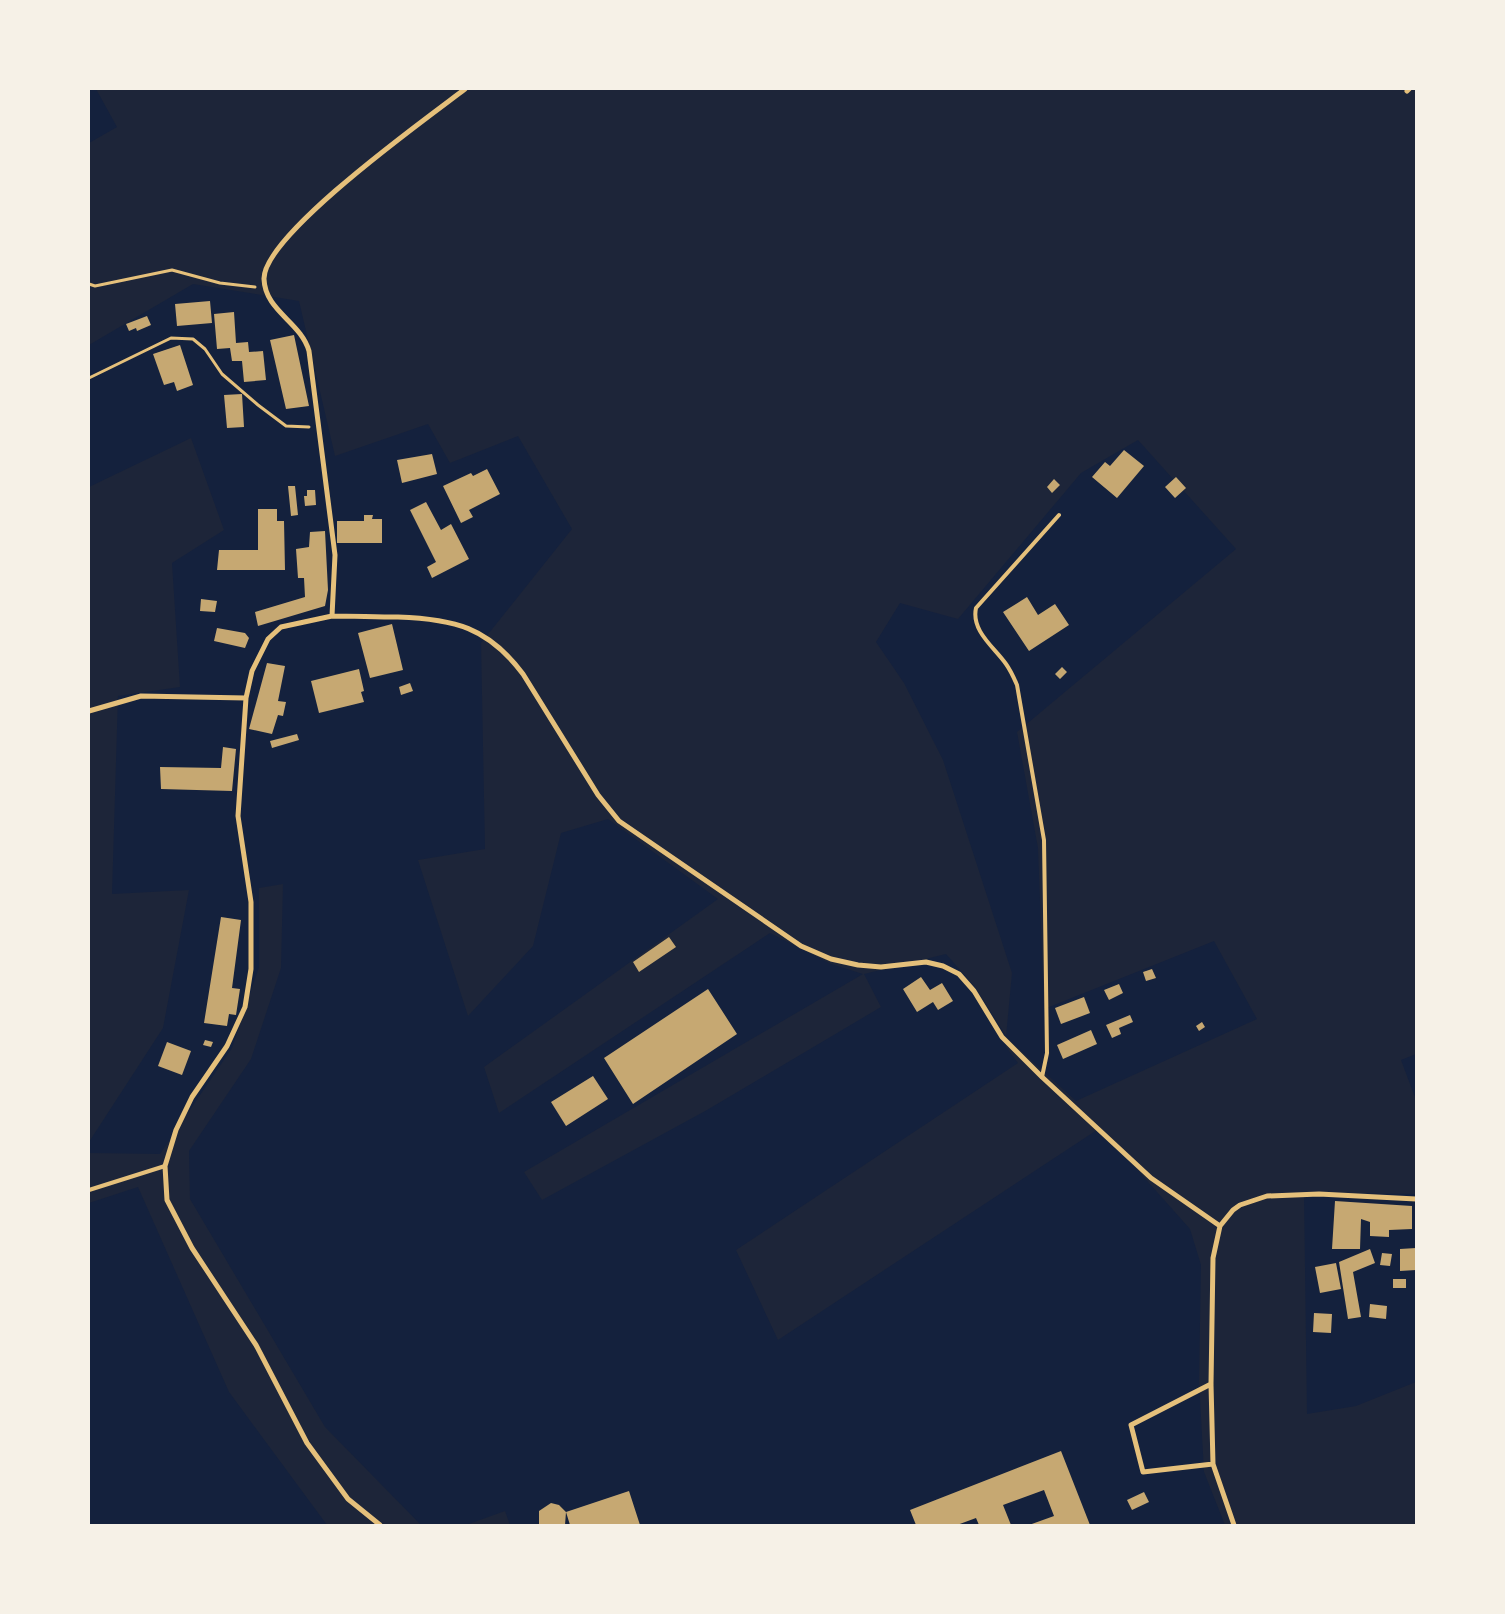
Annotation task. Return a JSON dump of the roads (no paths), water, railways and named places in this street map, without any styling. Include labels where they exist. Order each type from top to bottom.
[{"type":"street","points":[[332,616],[334,555],[307,344],[268,298],[264,277],[267,265],[283,242],[340,187],[465,89]]},
{"type":"street","points":[[380,1525],[348,1498],[307,1443],[256,1345],[192,1248],[167,1200],[165,1166],[176,1130],[192,1097],[227,1046],[245,1007],[251,969],[251,902],[238,816],[246,698],[252,671],[268,639],[281,627],[332,616],[421,618],[466,626],[491,640],[513,660],[523,674],[603,802],[633,832],[801,946],[814,952],[845,963],[870,967],[926,962],[952,969],[967,982],[1002,1038],[1042,1077],[1150,1178],[1220,1226]]},
{"type":"street","points":[[89,711],[141,696],[246,698]]},
{"type":"street","points":[[1234,1525],[1213,1464],[1211,1384],[1213,1258],[1220,1226],[1233,1210],[1240,1205],[1267,1196],[1319,1194],[1416,1199]]},
{"type":"street","points":[[1211,1384],[1131,1425],[1142,1472],[1213,1464]]},
{"type":"lane","points":[[1042,1077],[1048,1053],[1044,840],[1017,685],[1007,665],[979,631],[974,617],[976,608],[1058,515]]},
{"type":"lane","points":[[89,1190],[165,1166]]}]
